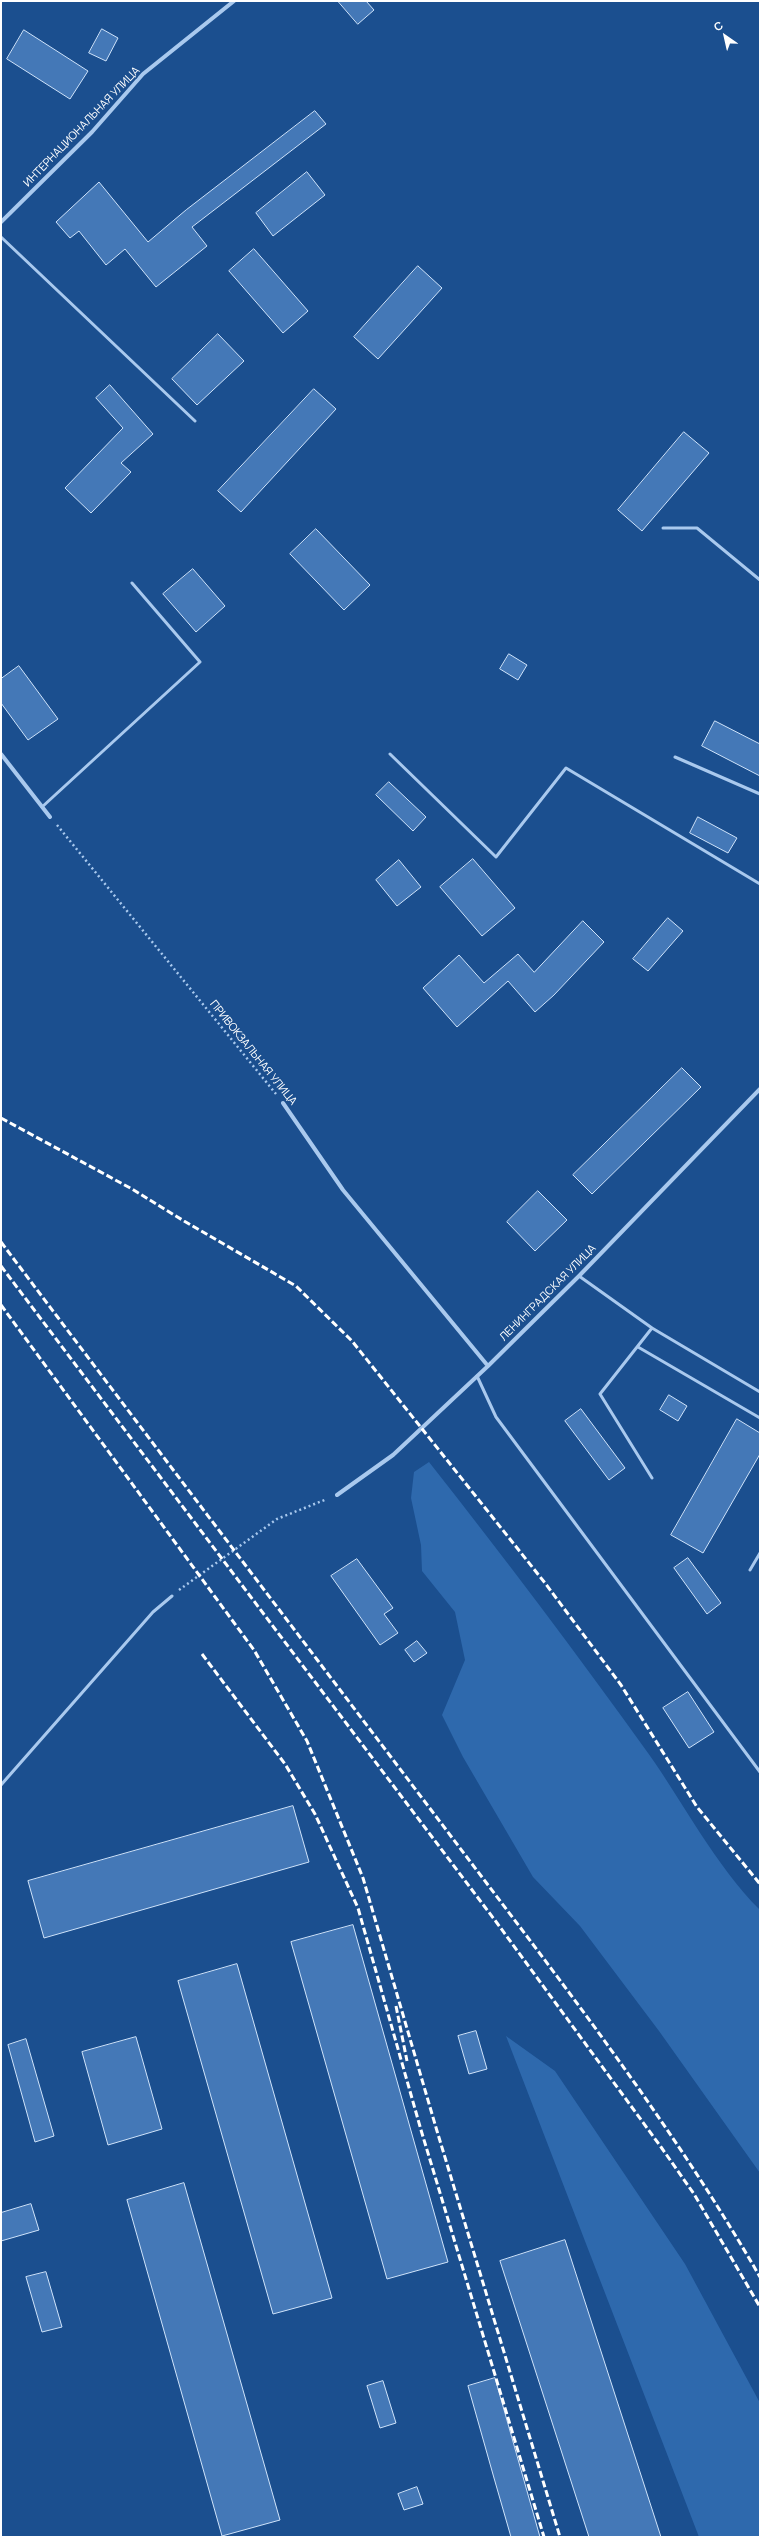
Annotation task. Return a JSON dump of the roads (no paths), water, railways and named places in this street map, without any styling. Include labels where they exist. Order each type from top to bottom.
[{"type":"street","name":"ИНТЕРНАЦИОНАЛЬНАЯ УЛИЦА","points":[[1,222],[92,132],[144,74],[234,1]]},
{"type":"street","points":[[1,754],[50,817]]},
{"type":"street","name":"ЛЕНИНГРАДСКАЯ УЛИЦА","points":[[337,1496],[393,1455],[478,1376],[580,1276],[760,1089]]},
{"type":"street","name":"ПРИВОКЗАЛЬНАЯ УЛИЦА","points":[[283,1103],[343,1190],[488,1366]]},
{"type":"lane","points":[[1,237],[195,421]]},
{"type":"lane","points":[[663,528],[697,528],[760,580]]},
{"type":"lane","points":[[42,806],[200,662],[132,583]]},
{"type":"lane","points":[[390,754],[496,857],[566,768],[760,884]]},
{"type":"lane","points":[[675,757],[760,794]]},
{"type":"lane","points":[[580,1276],[652,1328],[760,1392]]},
{"type":"lane","points":[[652,1328],[600,1394],[652,1478]]},
{"type":"lane","points":[[638,1347],[760,1418]]},
{"type":"lane","points":[[478,1376],[496,1417],[760,1772]]},
{"type":"lane","points":[[750,1570],[760,1553]]},
{"type":"lane","points":[[1,1785],[153,1612],[172,1596]]},
{"type":"railway","points":[[1,1118],[132,1189],[296,1286],[352,1341],[545,1583],[621,1685],[697,1807],[760,1884]]},
{"type":"railway","points":[[1,1242],[525,1933],[608,2045],[687,2159],[760,2277]]},
{"type":"railway","points":[[1,1266],[497,1923],[661,2147],[694,2194],[760,2307]]},
{"type":"railway","points":[[1,1305],[254,1650],[307,1741],[363,1878],[437,2131],[560,2537]]},
{"type":"railway","points":[[202,1654],[285,1764],[315,1814],[358,1908],[421,2130],[544,2537]]},
{"type":"railway","points":[[396,2006],[407,2061]]}]
